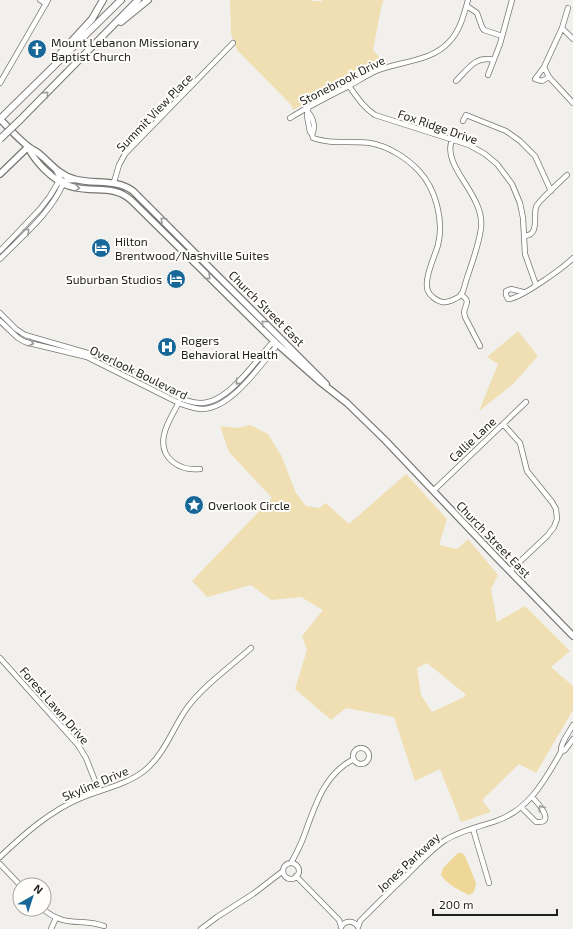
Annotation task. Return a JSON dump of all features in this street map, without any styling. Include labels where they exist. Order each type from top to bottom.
[{"type":"highway","points":[[10,109],[92,19],[103,0]]},
{"type":"highway","points":[[0,119],[121,0]]},
{"type":"highway","points":[[0,140],[138,0]]},
{"type":"highway","points":[[105,34],[136,12],[148,0]]},
{"type":"main road","name":"Church Street East","points":[[0,119],[28,147],[37,152],[56,170],[68,177],[75,180],[114,182],[130,188],[321,377],[332,390],[385,440],[573,636]]},
{"type":"main road","name":"Church Street East","points":[[28,147],[32,156],[48,174],[61,182],[74,188],[113,190],[127,196],[276,344],[319,381],[332,390]]},
{"type":"main road","points":[[0,174],[28,147]]},
{"type":"street","points":[[0,83],[47,2],[40,0]]},
{"type":"street","name":"Stonebrook Drive","points":[[290,118],[308,110],[375,71],[398,63],[424,58],[437,51],[450,42],[457,30],[468,0]]},
{"type":"street","points":[[488,75],[502,36],[512,0]]},
{"type":"street","points":[[467,6],[478,13],[484,30],[502,36]]},
{"type":"street","points":[[549,77],[542,81],[535,78],[544,67],[562,28],[568,8]]},
{"type":"street","points":[[562,28],[573,39]]},
{"type":"street","name":"Summit View Place","points":[[114,182],[120,162],[125,154],[233,43]]},
{"type":"street","points":[[456,81],[479,59],[486,58],[494,60]]},
{"type":"street","points":[[544,67],[549,77],[573,103]]},
{"type":"street","name":"Fox Ridge Drive","points":[[349,86],[367,110],[375,115],[469,145],[485,154],[497,164],[514,188],[520,203],[523,218],[526,259],[536,285]]},
{"type":"street","points":[[308,110],[312,116],[314,131],[312,134],[313,138],[320,141],[370,143],[382,147],[404,158],[420,172],[427,182],[434,197],[440,226],[438,244],[427,280],[427,290],[433,297],[441,302],[450,301],[461,294],[476,250],[481,224],[477,204],[451,157],[449,147],[452,140]]},
{"type":"street","points":[[463,121],[466,115],[510,132],[534,154],[551,191]]},
{"type":"street","points":[[0,259],[42,216],[54,201],[61,182],[56,170]]},
{"type":"street","points":[[524,236],[529,235],[533,230],[537,205],[567,175]]},
{"type":"street","points":[[0,251],[43,206],[61,182],[75,180]]},
{"type":"street","points":[[523,292],[554,274],[573,258]]},
{"type":"street","points":[[461,294],[467,302],[464,312],[465,317],[480,346]]},
{"type":"street","name":"Overlook Boulevard","points":[[0,313],[16,329],[25,335],[98,356],[190,402],[209,402],[226,394],[271,344],[276,344]]},
{"type":"street","name":"Overlook Boulevard","points":[[0,321],[18,338],[25,342],[87,357],[178,403],[192,408],[203,409],[218,405],[228,400],[275,348],[276,344]]},
{"type":"street","points":[[181,398],[164,433],[163,443],[165,451],[172,462],[177,466],[191,470],[200,469]]},
{"type":"street","name":"Callie Lane","points":[[433,490],[526,402]]},
{"type":"street","points":[[502,424],[520,443],[527,471],[552,502],[556,510],[557,519],[548,536],[510,571]]},
{"type":"street","name":"Skyline Drive","points":[[0,857],[23,835],[58,810],[74,801],[126,782],[150,766],[165,747],[179,721],[193,701],[251,648]]},
{"type":"street","name":"Forest Lawn Drive","points":[[0,658],[78,745],[88,763],[99,791]]},
{"type":"street","name":"Jones Parkway","points":[[358,928],[360,921],[434,849],[452,836],[498,820],[521,807],[532,797],[546,778],[561,752],[562,744],[573,725]]},
{"type":"street","name":"Jones Parkway","points":[[561,752],[565,750],[573,739]]},
{"type":"street","points":[[291,863],[323,789],[341,767],[354,759]]},
{"type":"street","points":[[521,807],[534,821],[542,821],[545,818],[545,813],[532,797]]},
{"type":"street","points":[[473,829],[489,883]]},
{"type":"street","points":[[201,929],[253,894],[283,871],[285,865],[291,863],[295,864],[298,868],[298,873],[293,878],[288,878],[284,875],[283,871]]},
{"type":"street","points":[[0,864],[12,877]]},
{"type":"street","points":[[296,876],[339,920],[346,922],[360,921]]},
{"type":"street","points":[[52,915],[69,922],[104,926]]},
{"type":"street","points":[[51,929],[56,918]]},
{"type":"street","points":[[339,920],[341,928]]},
{"type":"street","points":[[341,928],[346,922]]},
{"type":"street","points":[[353,922],[358,928]]},
{"type":"shaded area","points":[[230,0],[384,0],[373,50],[382,60],[293,110],[291,105],[237,50],[231,33]]},
{"type":"shaded area","points":[[518,331],[538,356],[513,384],[479,411],[498,364],[487,357]]},
{"type":"shaded area","points":[[250,425],[268,434],[282,457],[296,493],[306,506],[319,508],[326,503],[349,524],[406,474],[447,519],[439,545],[457,549],[468,539],[498,575],[491,589],[497,622],[525,606],[570,651],[551,667],[573,686],[573,710],[536,773],[519,764],[482,800],[491,812],[461,822],[440,769],[415,781],[394,717],[346,708],[331,720],[295,689],[307,650],[302,636],[323,610],[301,597],[271,600],[251,585],[207,597],[192,581],[272,498],[229,452],[220,426],[237,428]],"holes":[[[427,663],[466,696],[432,712],[421,695],[417,668]]]},
{"type":"shaded area","points":[[458,853],[462,853],[465,856],[476,883],[474,892],[469,895],[450,884],[441,875],[443,868]]},
{"type":"place","name":"Mount Lebanon Missionary Baptist Church","points":[[37,49]]},
{"type":"place","name":"Hilton Brentwood/Nashville Suites","points":[[101,248]]},
{"type":"place","name":"Suburban Studios","points":[[176,279]]},
{"type":"place","name":"Rogers Behavioral Health","points":[[167,347]]},
{"type":"place","name":"Overlook Circle","points":[[194,505]]}]
